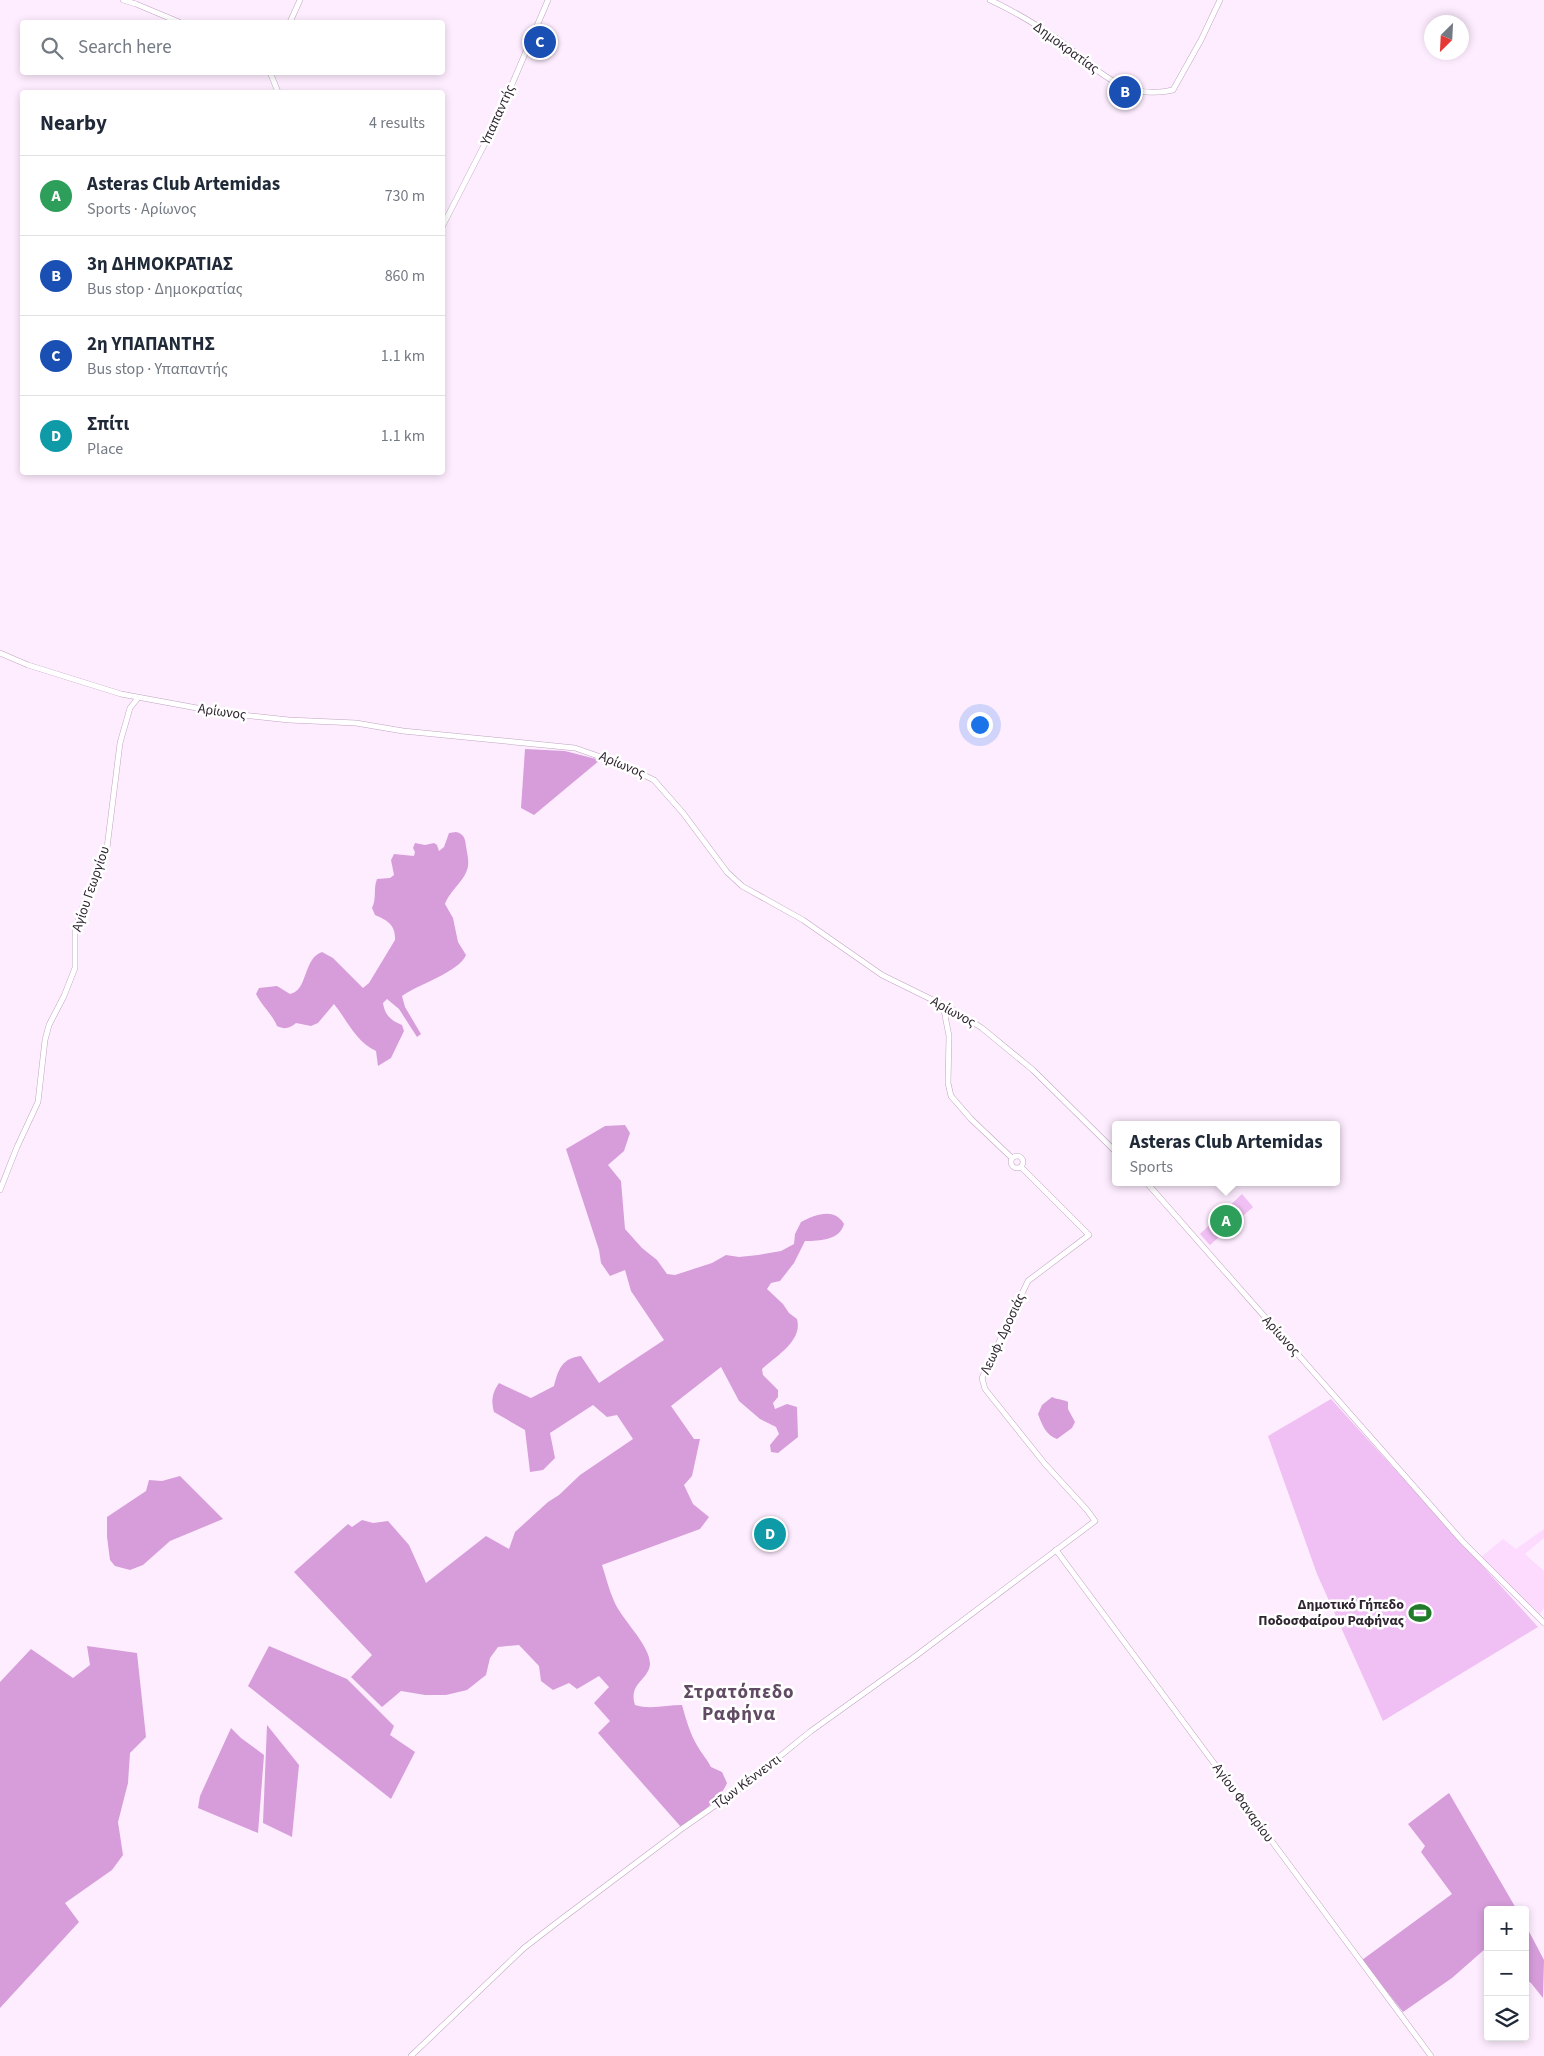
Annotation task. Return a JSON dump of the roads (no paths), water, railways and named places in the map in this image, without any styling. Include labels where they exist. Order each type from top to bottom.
[{"type":"street","points":[[123,0],[173,20]]},
{"type":"street","points":[[291,20],[300,0]]},
{"type":"street","name":"Υπαπαντής","points":[[445,221],[495,124],[548,0]]},
{"type":"street","name":"Δημοκρατίας","points":[[990,0],[1023,17],[1049,34],[1112,81],[1141,92],[1173,90],[1201,40],[1220,0]]},
{"type":"street","points":[[271,75],[277,90]]},
{"type":"street","name":"Αρίωνος","points":[[0,653],[28,664],[138,698],[224,713],[289,720],[356,723],[403,731],[561,746],[600,755],[646,774],[657,782],[736,881],[811,925],[882,975],[943,1005],[976,1024],[1018,1057],[1112,1148]]},
{"type":"street","name":"Αγίου Γεωργίου","points":[[0,1190],[38,1102],[45,1040],[49,1025],[64,996],[75,968],[75,930],[107,848],[120,743],[130,708],[138,698]]},
{"type":"street","name":"Λεωφ. Δροσιάς","points":[[943,1005],[949,1036],[948,1083],[952,1096],[965,1113],[1012,1158],[1016,1156],[1021,1158],[1023,1163],[1021,1167],[1089,1235],[1028,1281],[982,1378],[985,1389],[1045,1464],[1095,1521]]},
{"type":"street","name":"Αρίωνος","points":[[1150,1186],[1478,1558],[1544,1623]]},
{"type":"street","name":"Τζων Κέννεντι","points":[[411,2056],[524,1948],[552,1926],[680,1830],[743,1786],[811,1731],[913,1658],[1095,1521]]},
{"type":"street","name":"Αγίου Φαναρίου","points":[[1056,1550],[1431,2056]]},
{"type":"place","name":"2η ΥΠΑΠΑΝΤΗΣ","points":[[540,42]]},
{"type":"place","name":"3η ΔΗΜΟΚΡΑΤΙΑΣ","points":[[1125,92]]},
{"type":"place","name":"Asteras Club Artemidas","points":[[1226,1221]]},
{"type":"place","name":"Σπίτι","points":[[770,1534]]},
{"type":"place","name":"Δημοτικό Γήπεδο Ποδοσφαίρου Ραφήνας","points":[[1420,1613]]},
{"type":"district","name":"Στρατόπεδο Ραφήνα","points":[[739,1703]]}]
